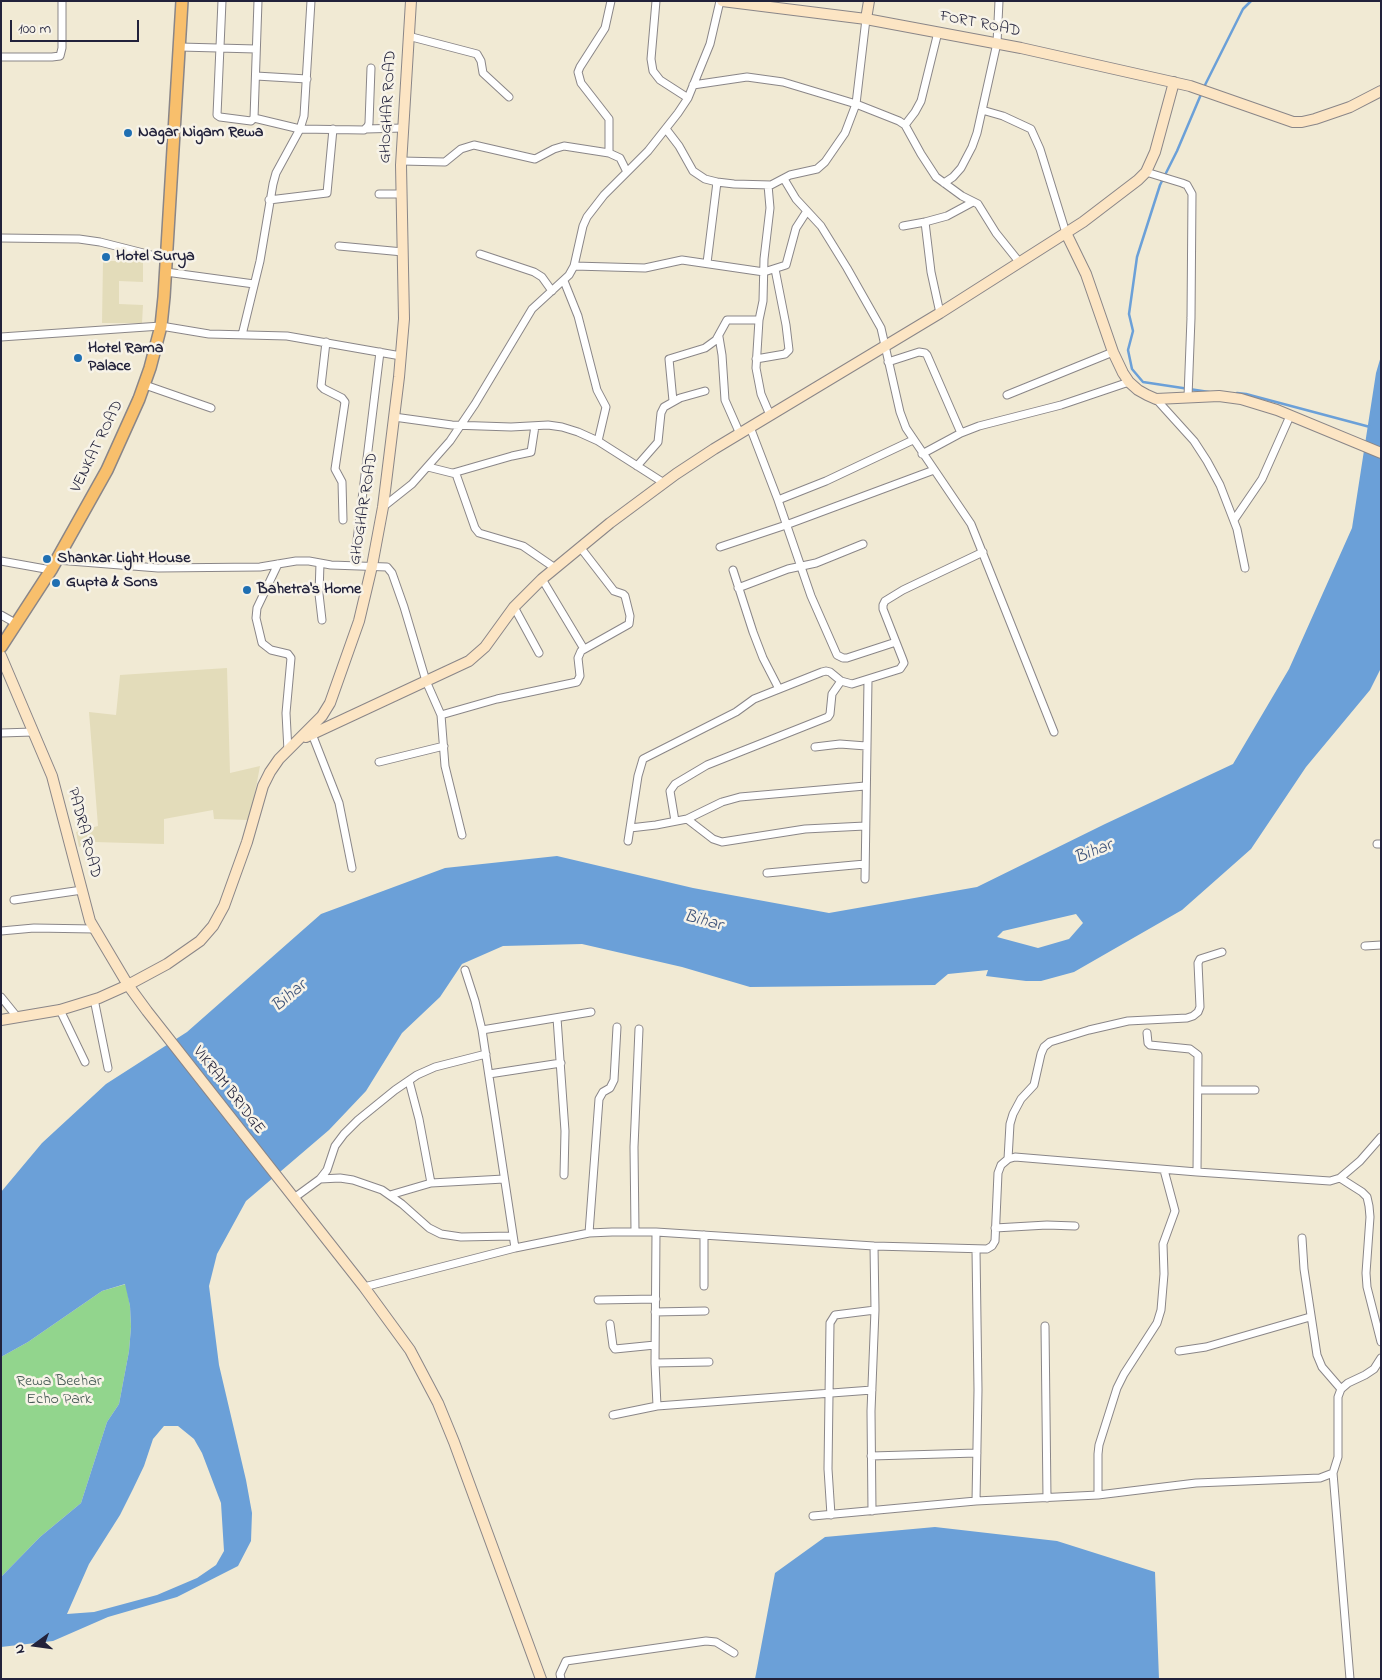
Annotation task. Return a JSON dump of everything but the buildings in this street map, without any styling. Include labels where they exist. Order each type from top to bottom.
[{"type":"main road","name":"VENKAT ROAD","points":[[1,647],[54,565],[107,470],[145,384],[161,326],[167,259],[182,1]]},
{"type":"street","points":[[1,57],[60,56],[62,48],[62,1]]},
{"type":"street","points":[[222,1],[217,115],[251,121],[254,118],[300,129],[403,128]]},
{"type":"street","points":[[254,118],[258,1]]},
{"type":"street","points":[[242,335],[260,262],[269,200],[276,173],[300,129],[305,106],[310,1]]},
{"type":"street","name":"GHOGHAR ROAD","points":[[1,1020],[60,1010],[94,999],[128,985],[184,954],[200,941],[213,926],[224,906],[248,842],[263,786],[270,772],[279,759],[322,716],[330,703],[359,621],[372,566],[383,507],[394,417],[404,319],[400,194],[411,1]]},
{"type":"street","points":[[609,152],[609,119],[581,83],[578,72],[605,28],[611,1]]},
{"type":"street","points":[[656,1],[651,59],[653,71],[660,80],[688,98]]},
{"type":"street","points":[[383,507],[406,489],[428,467],[462,425],[532,309],[564,281],[574,266],[583,226],[588,217],[604,195],[648,151],[688,98],[710,44],[721,1]]},
{"type":"street","name":"FORT ROAD","points":[[721,1],[866,19],[996,43],[1174,82],[1203,90],[1293,122],[1315,119],[1350,107],[1381,91]]},
{"type":"street","points":[[666,129],[679,146],[693,172],[705,179],[717,182],[775,184],[790,174],[821,167],[845,133],[856,104],[869,1]]},
{"type":"street","points":[[944,183],[957,173],[972,147],[996,43],[999,1]]},
{"type":"street","points":[[905,125],[921,102],[938,32]]},
{"type":"street","points":[[408,36],[477,54],[481,61],[483,73],[509,97]]},
{"type":"street","points":[[180,47],[256,49]]},
{"type":"street","points":[[366,129],[369,123],[371,68]]},
{"type":"street","points":[[256,76],[307,79]]},
{"type":"street","points":[[693,85],[741,77],[754,77],[793,85],[856,104],[893,118],[905,125],[930,170],[944,183],[978,204],[996,234],[1020,263]]},
{"type":"street","points":[[300,740],[469,661],[485,647],[514,607],[542,579],[580,547],[664,483],[750,427],[1020,263],[1115,198],[1146,172],[1155,152],[1174,82]]},
{"type":"street","points":[[982,110],[1031,128],[1040,149],[1066,233],[1086,274],[1113,352],[1129,382],[1147,396],[1156,398],[1219,396],[1241,399],[1290,416],[1381,453]]},
{"type":"street","points":[[269,200],[327,193],[333,129]]},
{"type":"street","points":[[401,161],[445,162],[461,149],[474,145],[533,159],[561,147],[609,152],[620,158],[627,172]]},
{"type":"street","points":[[1146,172],[1187,185],[1192,194],[1188,397]]},
{"type":"street","points":[[784,179],[796,199],[821,226],[881,328],[900,412],[913,440],[972,524],[1054,732]]},
{"type":"street","points":[[708,263],[717,182]]},
{"type":"street","points":[[768,185],[770,208],[763,301],[759,320],[756,359],[758,386],[770,415]]},
{"type":"street","points":[[379,194],[400,194]]},
{"type":"street","points":[[903,226],[947,216],[973,202]]},
{"type":"street","points":[[574,266],[645,268],[682,260],[764,272],[783,267],[787,262],[796,228],[807,211]]},
{"type":"street","points":[[925,222],[931,272],[940,313]]},
{"type":"street","points":[[1,238],[79,239],[100,242],[167,259]]},
{"type":"street","points":[[339,246],[403,252]]},
{"type":"street","points":[[480,254],[534,272],[542,277],[552,291]]},
{"type":"street","points":[[756,359],[785,354],[789,350],[775,269]]},
{"type":"street","points":[[166,272],[254,284]]},
{"type":"street","points":[[564,281],[578,316],[597,390],[606,407],[598,441]]},
{"type":"street","points":[[740,434],[725,400],[719,337],[724,322],[727,320],[759,320]]},
{"type":"street","points":[[1,337],[161,326],[209,334],[287,336],[401,356]]},
{"type":"street","points":[[673,401],[669,359],[700,350],[719,337]]},
{"type":"street","points":[[326,342],[321,386],[324,390],[342,398],[345,402],[335,469],[342,482],[343,520]]},
{"type":"street","points":[[354,565],[360,502],[380,352]]},
{"type":"street","points":[[888,362],[919,352],[925,352],[961,432]]},
{"type":"street","points":[[1006,396],[1113,352]]},
{"type":"street","points":[[922,454],[961,432],[978,426],[1061,405],[1129,382]]},
{"type":"street","points":[[145,384],[211,408]]},
{"type":"street","points":[[637,466],[658,442],[662,410],[667,404],[705,392]]},
{"type":"street","points":[[1156,398],[1194,442],[1220,485],[1234,520],[1245,568]]},
{"type":"street","points":[[1234,520],[1262,479],[1290,416]]},
{"type":"street","points":[[394,417],[462,425],[511,428],[535,426],[562,427],[598,441],[664,483]]},
{"type":"street","points":[[428,467],[453,472],[531,452],[535,426]]},
{"type":"street","points":[[750,427],[778,500],[800,566],[837,655],[847,658],[896,642]]},
{"type":"street","points":[[778,500],[826,481],[913,440]]},
{"type":"street","points":[[720,547],[786,525],[934,470]]},
{"type":"street","points":[[453,472],[457,476],[476,531],[482,535],[514,542],[523,546],[555,568]]},
{"type":"street","points":[[738,588],[800,566],[816,563],[863,544]]},
{"type":"street","points":[[441,715],[497,699],[577,682],[580,676],[579,654],[584,649],[629,624],[630,616],[624,594],[614,590],[580,547]]},
{"type":"street","points":[[628,841],[638,776],[643,759],[736,712],[754,699],[826,670],[841,681],[852,684],[897,670],[903,666],[903,660],[883,609],[885,601],[903,590],[983,552]]},
{"type":"street","points":[[1,561],[54,565],[158,568],[260,567],[296,561],[387,568],[392,573],[426,681],[441,715],[446,772],[462,836]]},
{"type":"street","points":[[320,563],[319,594],[322,620]]},
{"type":"street","points":[[278,564],[258,608],[256,618],[262,643],[270,650],[288,654],[291,658],[286,713],[288,751]]},
{"type":"street","points":[[734,570],[738,588],[760,650],[779,689]]},
{"type":"street","points":[[542,579],[584,649]]},
{"type":"street","points":[[514,607],[539,653]]},
{"type":"street","points":[[1,615],[17,624]]},
{"type":"street","name":"PADRA ROAD","points":[[1,656],[52,776],[90,921],[128,985],[147,1011]]},
{"type":"street","points":[[865,880],[868,680]]},
{"type":"street","points":[[675,822],[670,791],[675,784],[706,766],[828,717],[831,710],[832,694],[841,681]]},
{"type":"street","points":[[1,733],[33,732]]},
{"type":"street","points":[[312,734],[339,803],[352,868]]},
{"type":"street","points":[[815,747],[832,744],[866,746]]},
{"type":"street","points":[[379,762],[444,746]]},
{"type":"street","points":[[630,828],[687,819],[722,802],[740,797],[866,786]]},
{"type":"street","points":[[687,819],[713,839],[722,842],[805,829],[866,826]]},
{"type":"street","points":[[767,873],[865,864]]},
{"type":"street","points":[[14,900],[82,890]]},
{"type":"street","points":[[1,931],[34,928],[94,929]]},
{"type":"street","points":[[1365,946],[1381,945]]},
{"type":"street","points":[[1008,1159],[1010,1124],[1013,1114],[1021,1099],[1034,1085],[1044,1047],[1050,1042],[1128,1021],[1187,1018],[1193,1016],[1200,1007],[1198,962],[1200,959],[1222,952]]},
{"type":"street","points":[[465,970],[482,1030],[515,1248]]},
{"type":"street","points":[[1,997],[18,1018]]},
{"type":"street","points":[[94,999],[108,1068]]},
{"type":"street","points":[[60,1010],[85,1062]]},
{"type":"street","name":"VIKRAM BRIDGE","points":[[147,1011],[364,1287],[410,1350],[438,1403],[454,1442],[541,1679]]},
{"type":"street","points":[[482,1030],[591,1012]]},
{"type":"street","points":[[557,1018],[561,1063],[564,1176]]},
{"type":"street","points":[[589,1233],[599,1099],[603,1092],[610,1088],[614,1080],[617,1027]]},
{"type":"street","points":[[635,1232],[634,1147],[639,1029]]},
{"type":"street","points":[[1147,1033],[1150,1045],[1190,1049],[1196,1052],[1199,1059],[1197,1172]]},
{"type":"street","points":[[294,1198],[320,1179],[327,1170],[335,1146],[344,1134],[395,1090],[435,1068],[486,1054]]},
{"type":"street","points":[[489,1074],[561,1063]]},
{"type":"street","points":[[409,1081],[419,1119],[431,1183]]},
{"type":"street","points":[[1198,1090],[1255,1090]]},
{"type":"street","points":[[364,1287],[515,1248],[589,1233],[656,1232],[874,1246],[987,1249],[992,1246],[994,1241],[998,1173],[1001,1165],[1008,1159],[1015,1157],[1164,1170],[1330,1181],[1340,1178],[1360,1162],[1381,1137]]},
{"type":"street","points":[[1098,1495],[1099,1445],[1117,1388],[1157,1323],[1161,1310],[1164,1274],[1163,1244],[1175,1211],[1164,1170]]},
{"type":"street","points":[[320,1179],[340,1178],[371,1185],[390,1195],[429,1228],[441,1234],[461,1238],[512,1236]]},
{"type":"street","points":[[1340,1178],[1362,1192],[1370,1206],[1366,1273],[1367,1287],[1381,1342]]},
{"type":"street","points":[[390,1195],[431,1183],[504,1179]]},
{"type":"street","points":[[995,1228],[1047,1225],[1075,1226]]},
{"type":"street","points":[[656,1232],[655,1363],[657,1406]]},
{"type":"street","points":[[704,1235],[704,1286]]},
{"type":"street","points":[[1302,1238],[1310,1317],[1319,1363],[1341,1389]]},
{"type":"street","points":[[872,1511],[874,1246]]},
{"type":"street","points":[[976,1250],[978,1453],[976,1501]]},
{"type":"street","points":[[598,1300],[656,1299]]},
{"type":"street","points":[[831,1515],[828,1477],[830,1322],[831,1318],[835,1315],[875,1310]]},
{"type":"street","points":[[655,1312],[705,1311]]},
{"type":"street","points":[[1179,1351],[1206,1347],[1310,1317]]},
{"type":"street","points":[[610,1324],[615,1349],[655,1345]]},
{"type":"street","points":[[1045,1326],[1047,1498]]},
{"type":"street","points":[[1350,1679],[1333,1473],[1338,1457],[1338,1397],[1341,1389],[1374,1368],[1381,1358]]},
{"type":"street","points":[[655,1363],[709,1362]]},
{"type":"street","points":[[613,1415],[657,1406],[872,1390]]},
{"type":"street","points":[[871,1456],[978,1453]]},
{"type":"street","points":[[813,1516],[976,1501],[1098,1495],[1196,1483],[1320,1478],[1333,1473]]},
{"type":"street","points":[[561,1679],[560,1674],[566,1661],[706,1641],[716,1642],[734,1653]]},
{"type":"shaded area","points":[[103,261],[143,261],[143,282],[119,281],[119,304],[143,305],[142,323],[102,323]]},
{"type":"shaded area","points":[[227,668],[230,773],[260,766],[250,820],[214,819],[213,810],[164,819],[164,844],[94,842],[79,847],[76,832],[98,826],[89,712],[116,715],[120,675]]},
{"type":"green space","name":"Rewa Beehar Echo Park","points":[[126,1284],[131,1327],[129,1351],[119,1404],[107,1422],[81,1503],[40,1537],[1,1577],[1,1357],[28,1342],[102,1291]]},
{"type":"water","name":"Bihar","points":[[1381,356],[1381,668],[1370,690],[1306,767],[1251,849],[1182,910],[1074,972],[1041,981],[986,976],[988,970],[948,974],[935,985],[750,987],[682,967],[582,944],[503,946],[462,964],[440,997],[402,1033],[366,1091],[329,1130],[246,1201],[217,1254],[209,1286],[219,1365],[252,1513],[251,1541],[238,1566],[177,1597],[108,1617],[53,1641],[1,1647],[1,1577],[40,1537],[81,1503],[107,1422],[119,1404],[129,1351],[131,1327],[130,1306],[125,1284],[102,1291],[28,1342],[1,1357],[1,1192],[42,1143],[106,1084],[187,1032],[321,914],[445,868],[557,856],[693,888],[829,913],[977,887],[1233,764],[1289,669],[1352,528],[1376,373]],"holes":[[[1076,914],[1083,923],[1069,939],[1038,948],[997,937],[1003,931]],[[164,1426],[178,1426],[194,1439],[202,1453],[221,1503],[224,1551],[216,1565],[197,1578],[157,1595],[94,1612],[67,1614],[89,1564],[120,1515],[133,1489],[144,1466],[153,1439]]]},
{"type":"water","points":[[935,1527],[1057,1541],[1155,1572],[1159,1679],[755,1679],[775,1573],[825,1537]]},
{"type":"waterway","points":[[1204,87],[1243,9],[1251,1]]},
{"type":"waterway","points":[[1202,92],[1160,185],[1137,257],[1129,314],[1133,331],[1128,350],[1132,369],[1143,382],[1209,392]]},
{"type":"waterway","points":[[1237,393],[1370,427]]},
{"type":"place","name":"Nagar Nigam Rewa","points":[[128,133]]},
{"type":"place","name":"Hotel Surya","points":[[106,257]]},
{"type":"place","name":"Hotel Rama Palace","points":[[78,358]]},
{"type":"place","name":"Shankar Light House","points":[[47,559]]},
{"type":"place","name":"Gupta & Sons","points":[[56,583]]},
{"type":"place","name":"Bahetra's Home","points":[[247,590]]}]
